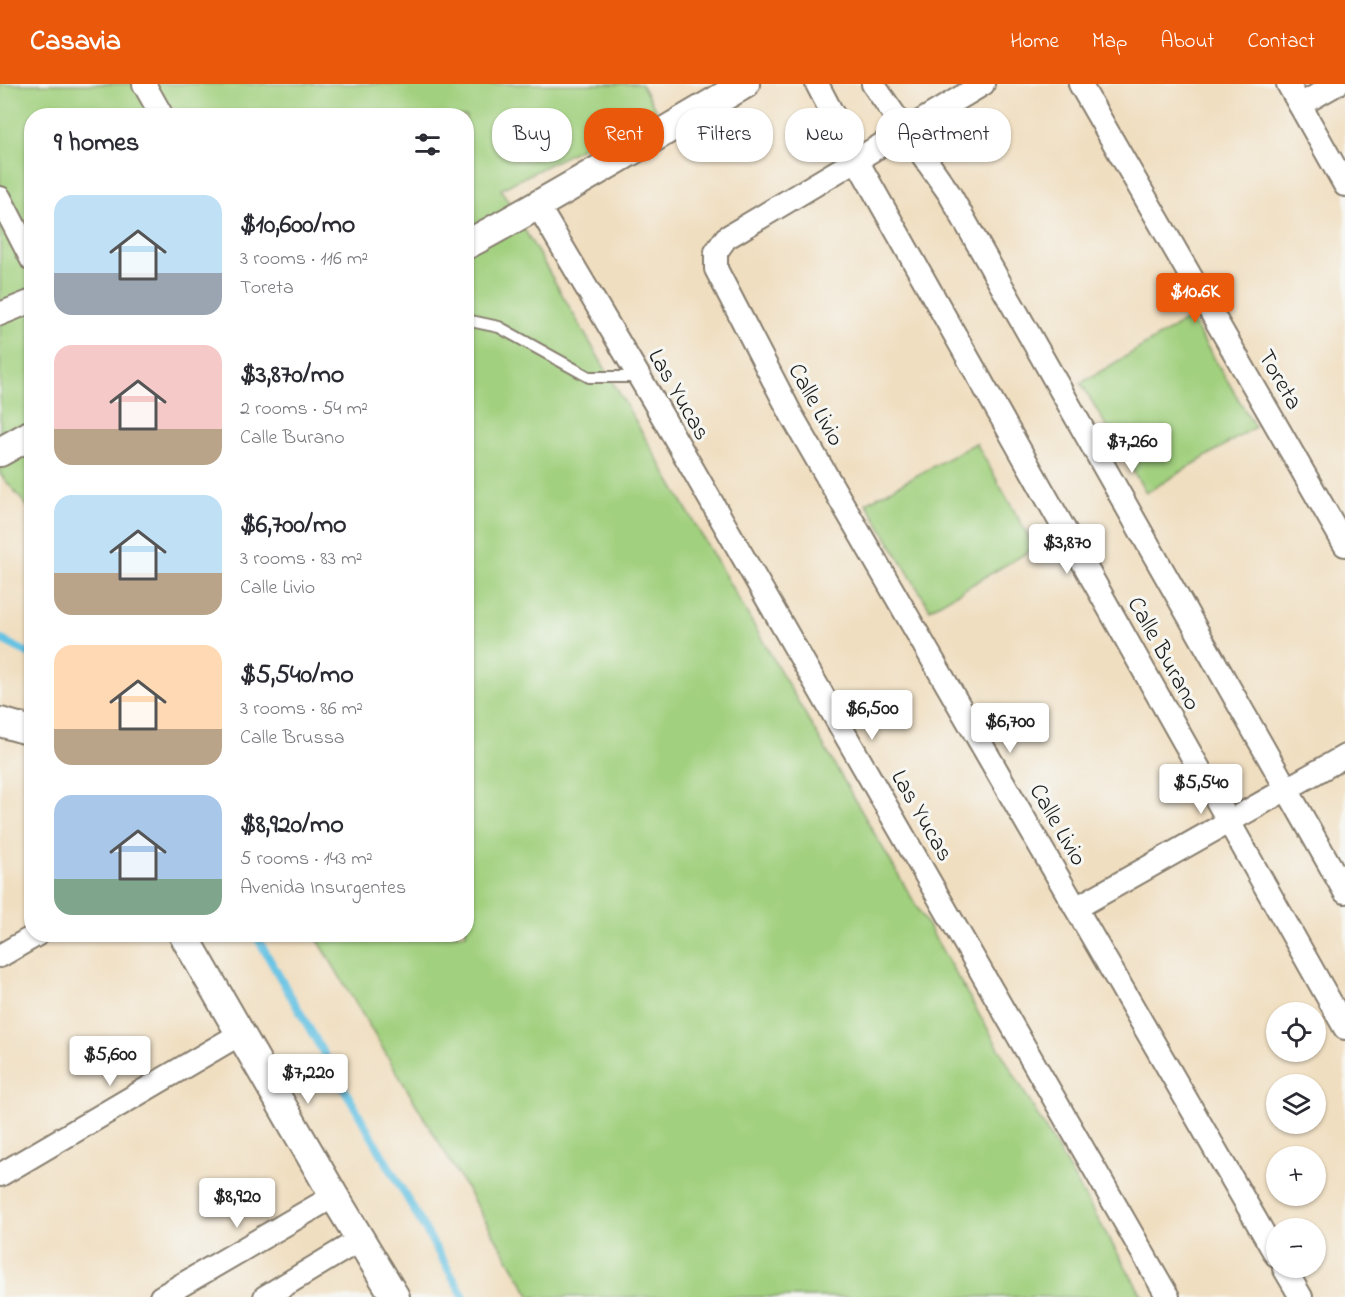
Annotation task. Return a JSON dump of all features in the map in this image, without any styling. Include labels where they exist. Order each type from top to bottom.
[{"type":"street","points":[[144,84],[158,108]]},
{"type":"street","points":[[474,241],[538,206],[745,84]]},
{"type":"street","name":"Calle Burano","points":[[817,84],[829,108]]},
{"type":"street","name":"Calle Burano","points":[[873,84],[889,108]]},
{"type":"street","points":[[943,108],[983,84]]},
{"type":"street","name":"Toreta","points":[[1080,84],[1345,545]]},
{"type":"street","points":[[1288,84],[1345,185]]},
{"type":"street","points":[[1300,105],[1337,84]]},
{"type":"street","name":"Calle Livio","points":[[851,162],[726,238],[716,252],[718,276],[792,416],[1266,1238]]},
{"type":"street","name":"Calle Burano","points":[[858,162],[1345,1028]]},
{"type":"street","name":"Calle Burano","points":[[927,162],[949,193],[1345,892]]},
{"type":"street","points":[[0,198],[24,244]]},
{"type":"street","name":"Las Yucas","points":[[538,206],[639,376],[1168,1297]]},
{"type":"street","points":[[0,314],[24,304]]},
{"type":"street","points":[[0,452],[24,438]]},
{"type":"street","points":[[1076,908],[1345,756]]},
{"type":"street","points":[[0,956],[24,942]]},
{"type":"street","points":[[188,942],[395,1297]]},
{"type":"street","points":[[0,1175],[240,1034]]},
{"type":"street","points":[[161,1297],[334,1196]]},
{"type":"street","points":[[265,1297],[361,1239]]},
{"type":"street","points":[[1290,1278],[1301,1297]]},
{"type":"lane","points":[[474,322],[499,327],[589,376],[639,376]]},
{"type":"green space","points":[[0,84],[641,84],[655,108],[584,108],[584,147],[572,153],[572,108],[492,108],[492,162],[554,162],[501,189],[1143,1297],[531,1297],[319,942],[474,942],[474,108],[24,108],[24,503],[0,474]]},
{"type":"green space","points":[[1190,318],[1255,427],[1146,493],[1081,383]]},
{"type":"green space","points":[[976,443],[1035,548],[930,609],[866,503]]},
{"type":"waterway","points":[[0,639],[24,651]]},
{"type":"waterway","points":[[260,942],[464,1297]]}]
